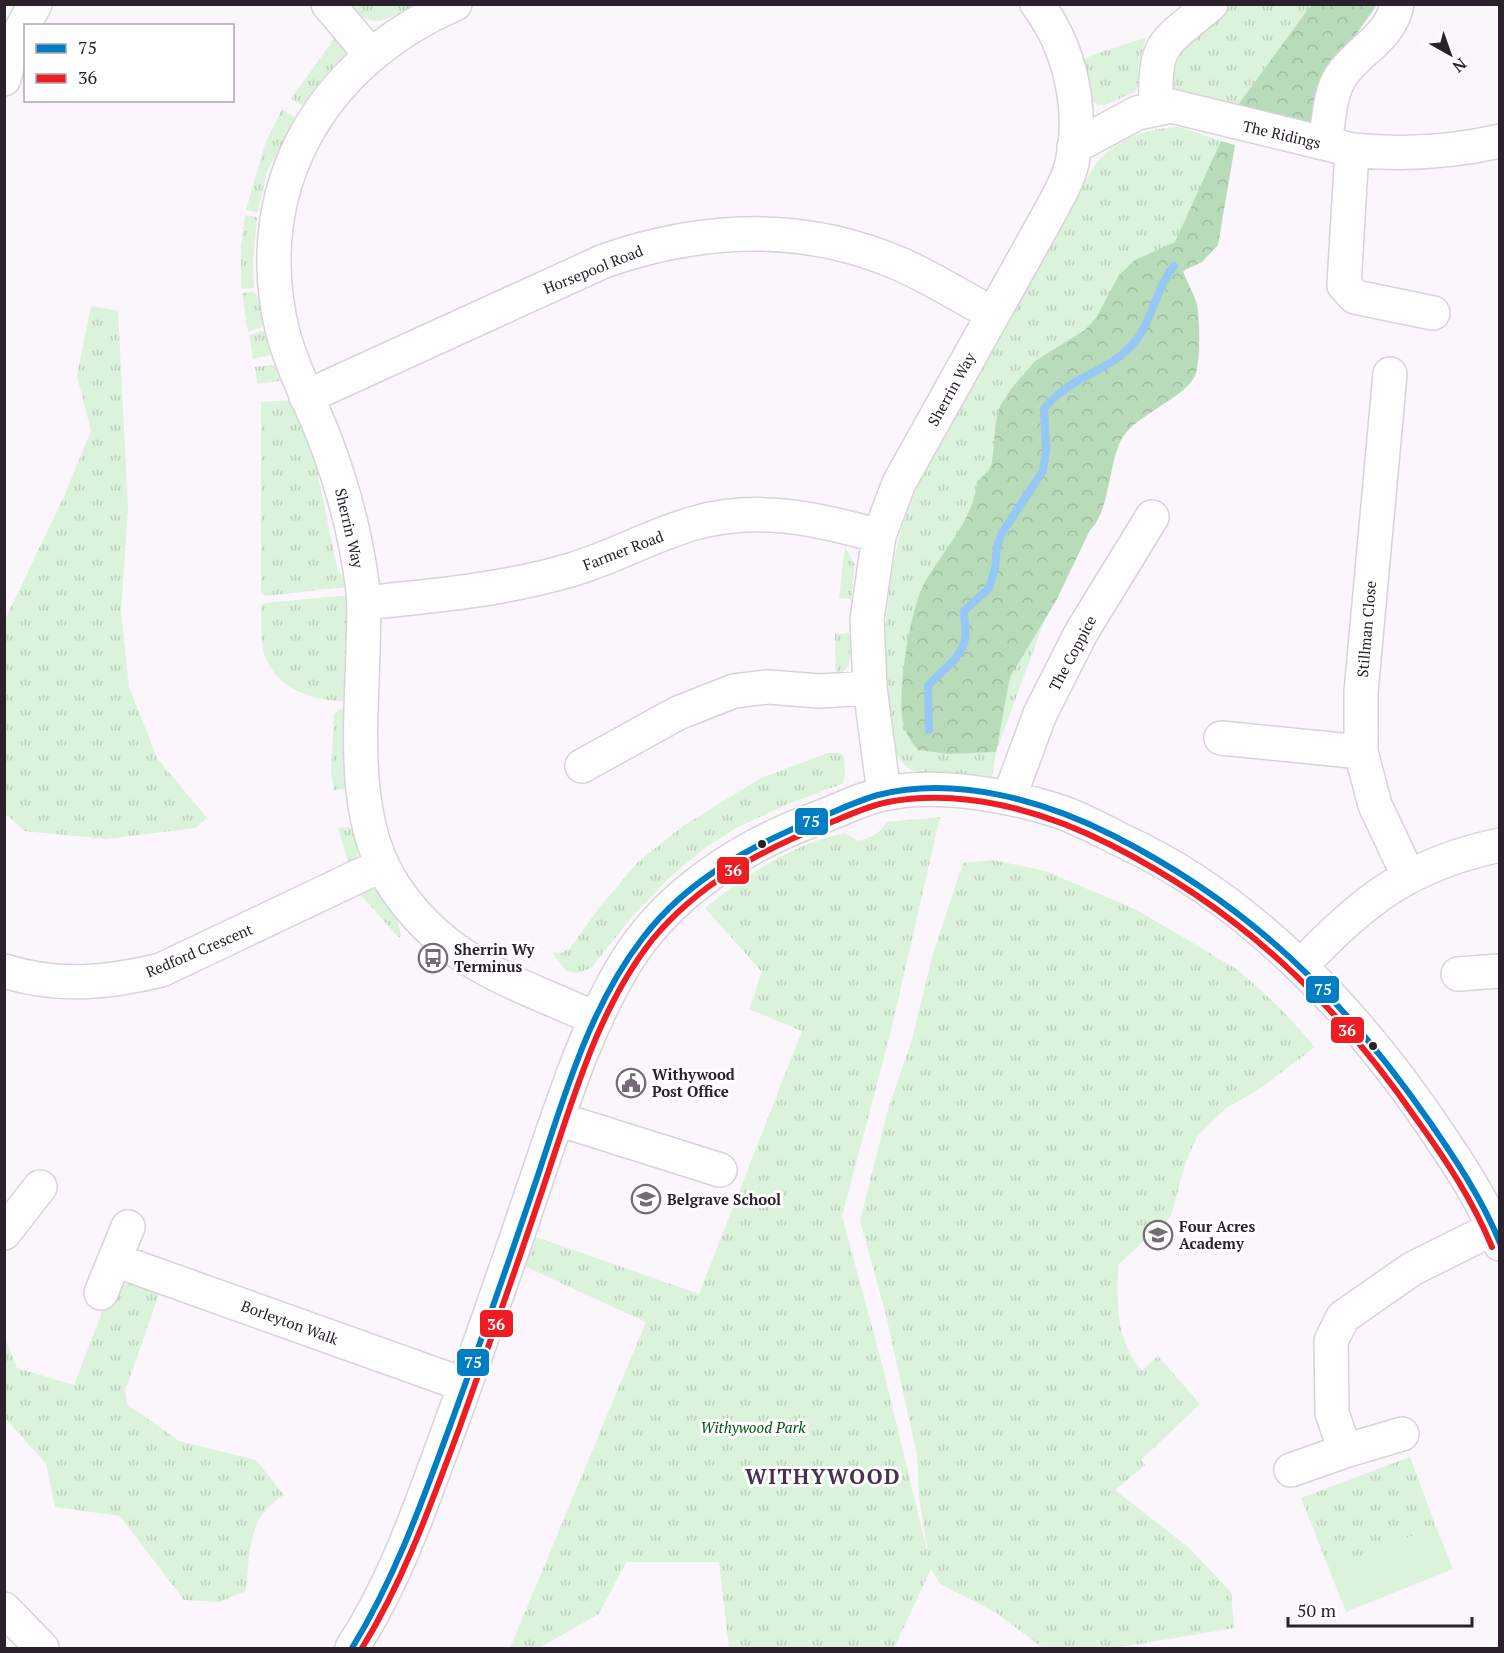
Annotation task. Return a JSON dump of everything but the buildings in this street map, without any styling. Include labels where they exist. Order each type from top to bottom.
[{"type":"street","points":[[4,79],[13,45],[35,4]]},
{"type":"street","points":[[328,4],[370,54]]},
{"type":"street","name":"Sherrin Way","points":[[455,4],[403,30],[370,54],[336,89],[302,142],[289,176],[275,238],[276,303],[284,337],[338,477],[358,556],[364,603],[363,796],[369,829],[382,865],[411,909],[435,936],[454,950],[496,975],[596,1019]]},
{"type":"street","name":"Sherrin Way","points":[[884,793],[870,688],[867,619],[879,536],[899,483],[1065,185],[1074,147],[1074,92],[1069,71],[1052,27],[1037,4]]},
{"type":"street","points":[[1156,107],[1155,72],[1161,50],[1172,34],[1211,4]]},
{"type":"street","points":[[1397,4],[1389,26],[1342,75],[1335,88],[1344,285],[1355,297],[1433,313]]},
{"type":"street","name":"The Ridings","points":[[1074,147],[1113,123],[1156,107],[1172,106],[1339,147],[1382,153],[1478,146],[1500,141]]},
{"type":"street","name":"Horsepool Road","points":[[306,397],[604,261],[687,238],[745,232],[822,238],[899,263],[993,314]]},
{"type":"street","name":"Stillman Close","points":[[1390,374],[1361,692],[1361,752],[1375,805],[1408,875]]},
{"type":"street","name":"Farmer Road","points":[[364,603],[476,590],[538,579],[598,561],[694,523],[725,516],[782,515],[820,520],[879,536]]},
{"type":"street","name":"The Coppice","points":[[1009,798],[1040,714],[1081,633],[1152,517]]},
{"type":"street","points":[[582,766],[678,713],[734,691],[768,687],[820,691],[870,688]]},
{"type":"street","points":[[1221,738],[1361,752]]},
{"type":"street","points":[[352,1648],[399,1560],[465,1385],[558,1119],[596,1019],[627,959],[662,917],[705,878],[760,841],[884,793],[914,789],[1009,798],[1059,811],[1132,845],[1202,886],[1302,965],[1375,1045],[1413,1095],[1472,1185],[1497,1236],[1412,1269],[1343,1317],[1331,1341],[1332,1413],[1345,1450]]},
{"type":"street","points":[[1302,965],[1339,926],[1375,896],[1408,875],[1466,852],[1500,845]]},
{"type":"street","name":"Redford Crescent","points":[[4,971],[27,978],[63,984],[125,979],[161,970],[382,865]]},
{"type":"street","points":[[1458,974],[1500,971]]},
{"type":"street","points":[[558,1119],[720,1170]]},
{"type":"street","points":[[4,1233],[40,1187]]},
{"type":"street","points":[[101,1293],[128,1227]]},
{"type":"street","name":"Borleyton Walk","points":[[115,1260],[465,1385]]},
{"type":"street","points":[[1290,1470],[1345,1450],[1402,1434]]},
{"type":"street","points":[[4,1610],[42,1648]]},
{"type":"green space","points":[[347,5],[416,5],[388,18],[373,21],[356,13]]},
{"type":"green space","points":[[1220,5],[1311,5],[1238,105],[1179,92],[1171,85],[1164,67]]},
{"type":"green space","points":[[1311,5],[1377,5],[1321,83],[1310,123],[1238,105]]},
{"type":"green space","points":[[338,33],[346,48],[343,65],[309,109],[291,99]]},
{"type":"green space","points":[[1146,37],[1138,66],[1138,86],[1135,92],[1105,105],[1099,105],[1087,98],[1081,62],[1101,52]]},
{"type":"green space","points":[[282,109],[300,121],[286,148],[273,160],[267,171],[258,212],[246,210],[266,141]]},
{"type":"green space","points":[[1179,127],[1221,141],[996,752],[992,778],[937,777],[916,772],[907,767],[895,751],[888,726],[884,696],[885,628],[893,567],[913,497],[925,469],[1093,168],[1111,149],[1131,137],[1154,130]]},
{"type":"green space","points":[[1221,141],[1235,145],[1218,245],[1202,262],[1183,271],[1196,301],[1198,312],[1199,354],[1194,378],[1178,394],[1133,426],[1121,440],[1097,522],[1090,530],[1056,601],[1010,677],[996,752],[949,754],[918,750],[905,730],[902,708],[903,671],[914,611],[925,582],[964,522],[975,496],[977,482],[989,470],[992,463],[996,421],[1000,406],[1035,361],[1085,330],[1096,318],[1119,275],[1135,260],[1175,242]]},
{"type":"green space","points":[[245,215],[257,217],[253,260],[254,288],[241,289],[241,247]]},
{"type":"green space","points":[[254,292],[266,308],[268,325],[248,332],[242,293]]},
{"type":"green space","points":[[91,306],[118,311],[128,509],[121,612],[129,687],[157,758],[207,818],[196,828],[105,839],[24,831],[4,812],[5,620],[65,494],[91,431],[77,376]]},
{"type":"green space","points":[[264,331],[271,335],[276,354],[253,359],[249,335]]},
{"type":"green space","points":[[279,364],[287,380],[257,384],[255,367]]},
{"type":"green space","points":[[295,400],[324,462],[318,476],[338,572],[346,579],[347,587],[265,596],[261,591],[261,402]]},
{"type":"green space","points":[[845,546],[855,565],[851,599],[839,598]]},
{"type":"green space","points":[[350,595],[350,701],[312,697],[289,686],[279,678],[265,657],[261,606],[265,603]]},
{"type":"green space","points":[[851,633],[849,665],[836,680],[835,634]]},
{"type":"green space","points":[[341,709],[349,710],[346,789],[334,790],[331,771],[334,714]]},
{"type":"green space","points":[[828,753],[839,753],[844,756],[845,777],[842,784],[790,803],[736,828],[706,847],[669,878],[632,917],[591,968],[577,973],[566,971],[552,952],[561,953],[570,948],[599,908],[638,862],[683,826],[761,778]]},
{"type":"green space","name":"Withywood Park","points":[[940,817],[891,1031],[842,1216],[883,1368],[928,1555],[919,1497],[917,1455],[885,1311],[860,1221],[888,1109],[912,1040],[932,957],[963,863],[993,860],[1045,871],[1137,910],[1238,970],[1281,1009],[1315,1047],[1262,1087],[1225,1109],[1198,1135],[1186,1161],[1171,1216],[1118,1265],[1120,1321],[1122,1333],[1133,1358],[1142,1371],[1158,1356],[1200,1404],[1141,1460],[1145,1465],[1115,1490],[1188,1547],[1231,1592],[1234,1628],[1115,1648],[1043,1648],[995,1612],[940,1584],[931,1569],[894,1648],[729,1648],[719,1562],[626,1562],[599,1614],[539,1648],[510,1648],[646,1322],[524,1266],[536,1237],[699,1294],[802,1031],[749,1009],[762,972],[705,908],[770,862],[806,845],[845,833],[858,841],[875,834],[887,822]]},
{"type":"green space","points":[[338,828],[353,829],[358,849],[356,859],[350,868]]},
{"type":"green space","points":[[368,887],[383,895],[392,906],[401,935],[399,938],[360,894],[358,888]]},
{"type":"green space","points":[[125,1284],[133,1284],[159,1294],[125,1391],[127,1404],[179,1441],[256,1460],[284,1495],[263,1514],[257,1525],[250,1549],[246,1591],[219,1602],[184,1600],[120,1516],[55,1507],[46,1464],[5,1418],[4,1335],[17,1368],[74,1385],[107,1300]]},
{"type":"green space","points":[[1410,1457],[1436,1527],[1329,1569],[1301,1498]]},
{"type":"green space","points":[[1436,1527],[1453,1569],[1346,1612],[1329,1569]]},
{"type":"waterway","points":[[929,730],[928,686],[960,653],[966,636],[964,611],[989,588],[995,569],[997,546],[1002,533],[1043,471],[1046,449],[1044,409],[1066,388],[1112,362],[1133,344],[1140,335],[1162,285],[1174,266]]},
{"type":"transit line","name":"75","points":[[352,1648],[382,1594],[418,1511],[483,1333],[568,1085],[593,1024],[623,966],[660,917],[702,880],[749,850],[865,799],[908,790],[938,788],[969,790],[1030,802],[1087,823],[1114,836],[1209,892],[1290,958],[1327,994],[1362,1034],[1396,1076],[1449,1150],[1477,1195],[1500,1243]]},
{"type":"transit line","name":"36","points":[[362,1648],[391,1596],[427,1513],[493,1334],[578,1084],[603,1023],[633,966],[670,920],[689,902],[732,871],[778,845],[865,809],[888,802],[917,798],[945,798],[974,800],[1031,813],[1059,822],[1111,845],[1202,899],[1282,963],[1353,1036],[1428,1135],[1468,1197],[1492,1247]]},
{"type":"place","name":"Sherrin Wy Terminus","points":[[433,958]]},
{"type":"place","name":"Withywood Post Office","points":[[631,1083]]},
{"type":"place","name":"Belgrave School","points":[[646,1199]]},
{"type":"place","name":"Four Acres Academy","points":[[1158,1235]]},
{"type":"district","name":"WITHYWOOD","points":[[823,1476]]}]
